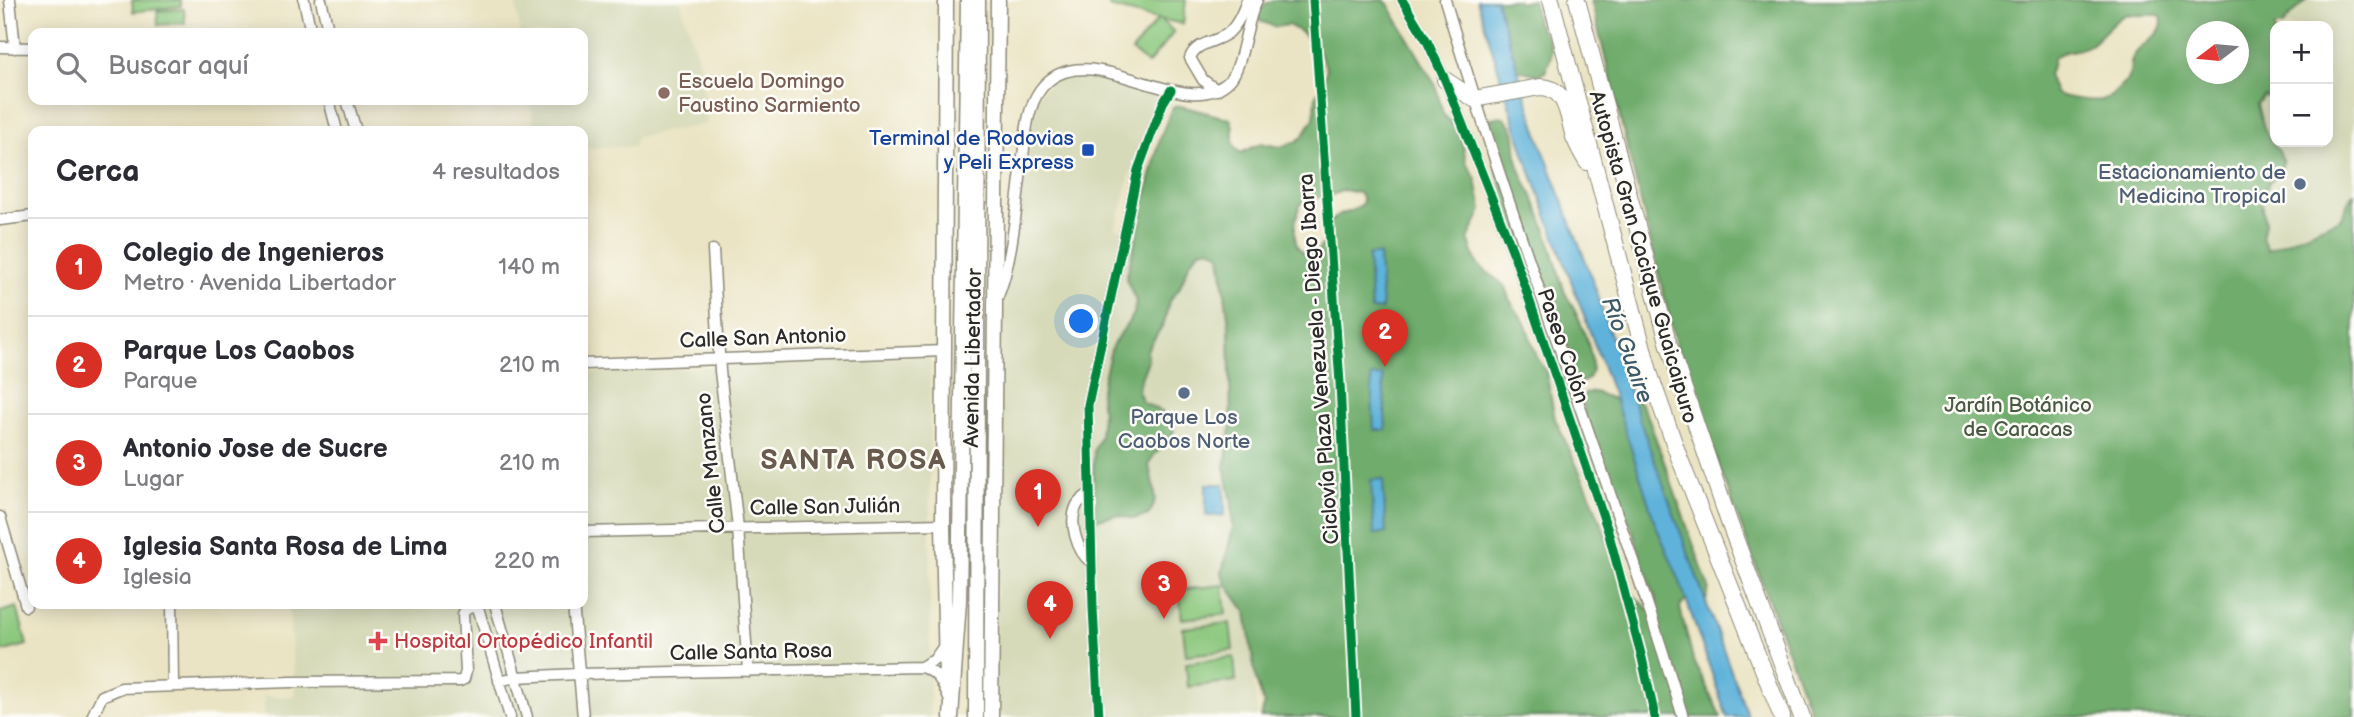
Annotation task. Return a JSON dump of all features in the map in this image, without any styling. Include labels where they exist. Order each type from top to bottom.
[{"type":"highway","name":"Autopista Gran Cacique Guaicaipuro","points":[[1551,0],[1650,375],[1679,457],[1782,717]]},
{"type":"highway","name":"Autopista Gran Cacique Guaicaipuro","points":[[1577,0],[1668,342],[1729,522],[1802,717]]},
{"type":"highway","points":[[1445,80],[1479,98],[1540,87],[1550,88],[1564,100],[1575,138],[1602,191]]},
{"type":"highway","points":[[1765,673],[1772,717]]},
{"type":"main road","name":"Avenida Libertador","points":[[946,0],[943,524],[944,646],[951,710]]},
{"type":"main road","name":"Avenida Libertador","points":[[951,710],[959,601],[960,478],[970,331],[964,243],[966,0]]},
{"type":"main road","name":"Avenida Libertador","points":[[976,717],[970,331],[978,0]]},
{"type":"main road","name":"Avenida Libertador","points":[[993,712],[998,0]]},
{"type":"main road","points":[[944,262],[964,243]]},
{"type":"main road","points":[[960,478],[944,358],[970,331],[993,430]]},
{"type":"street","points":[[10,0],[15,48]]},
{"type":"street","points":[[304,0],[310,28]]},
{"type":"street","points":[[321,0],[328,28]]},
{"type":"street","points":[[1217,90],[1209,86],[1197,73],[1190,58],[1195,49],[1227,34],[1252,3],[1266,0]]},
{"type":"street","name":"Paseo Colón","points":[[1402,0],[1427,41],[1445,80],[1513,252],[1608,531],[1655,717]]},
{"type":"street","name":"Paseo Colón","points":[[1445,0],[1479,98],[1526,257],[1631,552],[1683,717]]},
{"type":"street","points":[[995,302],[1003,285],[1031,108],[1043,86],[1066,72],[1079,69],[1105,72],[1171,90],[1197,93],[1217,90],[1231,79],[1236,69],[1252,3]]},
{"type":"street","points":[[0,47],[28,48]]},
{"type":"street","points":[[1099,717],[1089,494],[1090,390],[1138,170],[1163,103],[1171,90]]},
{"type":"street","points":[[330,105],[336,126]]},
{"type":"street","points":[[348,105],[355,126]]},
{"type":"street","points":[[0,220],[28,217]]},
{"type":"street","name":"Calle Manzano","points":[[713,250],[748,671]]},
{"type":"street","name":"Calle San Antonio","points":[[588,364],[720,358],[944,358]]},
{"type":"street","points":[[0,517],[26,607]]},
{"type":"street","name":"Calle San Julián","points":[[588,532],[943,524]]},
{"type":"street","points":[[173,609],[173,685]]},
{"type":"street","points":[[93,717],[98,702],[107,692],[121,688],[460,681],[464,679],[466,671],[463,614],[466,609]]},
{"type":"street","points":[[478,609],[510,717]]},
{"type":"street","points":[[496,609],[527,717]]},
{"type":"street","points":[[573,609],[583,717]]},
{"type":"street","points":[[921,667],[933,660],[944,646]]},
{"type":"street","points":[[921,667],[938,675],[951,710]]},
{"type":"street","name":"Calle Santa Rosa","points":[[499,681],[516,677],[578,674],[921,667]]},
{"type":"shaded area","points":[[515,0],[680,0],[699,62],[707,124],[636,137],[633,147],[588,148],[588,126],[534,126],[531,105],[588,105],[588,28],[519,28]]},
{"type":"shaded area","points":[[2287,0],[2354,0],[2354,226],[2267,253],[2256,190],[2246,84],[2249,84],[2249,34]]},
{"type":"shaded area","points":[[1082,74],[1157,96],[1130,175],[1116,229],[1234,236],[1245,586],[1257,717],[995,717],[1001,319],[1022,177],[1038,95],[1055,80]]},
{"type":"shaded area","points":[[930,356],[930,717],[264,717],[264,696],[295,697],[289,609],[588,609],[588,373]]},
{"type":"green space","points":[[132,0],[180,0],[181,6],[133,12]]},
{"type":"green space","points":[[1111,0],[1186,0],[1183,24],[1160,19],[1174,32],[1148,64],[1132,51],[1158,19],[1109,7]]},
{"type":"green space","points":[[1273,0],[1384,0],[1388,4],[1436,86],[1443,114],[1456,127],[1462,139],[1466,162],[1476,179],[1482,210],[1468,239],[1477,264],[1505,286],[1509,299],[1525,323],[1537,357],[1546,371],[1555,419],[1590,494],[1627,590],[1657,616],[1656,598],[1643,567],[1634,533],[1587,423],[1582,401],[1585,393],[1595,392],[1623,403],[1634,398],[1639,401],[1648,417],[1709,588],[1706,601],[1688,599],[1680,608],[1693,659],[1721,717],[1261,717],[1264,705],[1256,680],[1246,612],[1224,581],[1222,572],[1233,528],[1232,502],[1225,467],[1231,427],[1229,325],[1220,254],[1210,248],[1200,250],[1190,262],[1179,289],[1169,301],[1164,323],[1147,350],[1148,360],[1139,384],[1138,391],[1143,402],[1167,415],[1174,431],[1149,464],[1155,496],[1152,508],[1148,515],[1133,519],[1118,515],[1092,520],[1094,451],[1100,436],[1102,414],[1100,393],[1112,346],[1134,314],[1136,301],[1126,279],[1160,138],[1171,110],[1181,106],[1230,119],[1234,145],[1241,153],[1261,143],[1280,147],[1296,142],[1314,118],[1316,95],[1322,86],[1327,68],[1314,44],[1302,33],[1288,25],[1275,27],[1260,21],[1257,15],[1259,7]],"holes":[[[1344,190],[1359,193],[1363,199],[1362,204],[1332,219],[1325,240],[1315,254],[1300,250],[1295,237],[1300,205],[1311,197],[1327,197]]]},
{"type":"green space","points":[[1496,0],[1517,0],[1519,3],[1533,0],[1537,23],[1551,48],[1551,57],[1545,72],[1539,75],[1518,70]]},
{"type":"green space","name":"Jardín Botánico de Caracas","points":[[1591,0],[2307,0],[2287,21],[2270,21],[2270,97],[2264,96],[2258,104],[2270,147],[2279,151],[2283,161],[2280,173],[2269,182],[2262,200],[2265,223],[2262,238],[2268,250],[2340,219],[2354,192],[2354,717],[1812,717],[1680,361]],"holes":[[[2158,15],[2161,16],[2162,23],[2157,33],[2133,57],[2128,80],[2102,100],[2065,97],[2055,93],[2048,74],[2053,58],[2090,45],[2123,16]]]},
{"type":"green space","points":[[184,9],[185,23],[158,25],[157,11]]},
{"type":"green space","points":[[1500,116],[1511,125],[1519,167],[1541,217],[1565,293],[1585,334],[1592,365],[1591,374],[1585,381],[1573,377],[1518,248],[1485,124]]},
{"type":"green space","points":[[1223,585],[1226,614],[1182,619],[1179,590]]},
{"type":"green space","points":[[17,607],[27,645],[1,652],[0,612]]},
{"type":"green space","points":[[1230,623],[1233,650],[1186,655],[1183,628]]},
{"type":"green space","points":[[1234,657],[1236,681],[1188,687],[1186,663]]},
{"type":"water","name":"Río Guaire","points":[[1477,0],[1496,0],[1541,144],[1589,270],[1641,424],[1748,717],[1727,717],[1679,579],[1656,526],[1618,408],[1524,153]]},
{"type":"water","points":[[1368,255],[1379,255],[1382,309],[1371,310]]},
{"type":"water","points":[[1371,376],[1383,376],[1386,430],[1374,430]]},
{"type":"water","points":[[1383,479],[1386,533],[1374,534],[1371,480]]},
{"type":"water","points":[[1206,484],[1224,484],[1225,515],[1206,516]]},
{"type":"cycle path","name":"Ciclovía Plaza Venezuela - Diego Ibarra","points":[[1313,0],[1340,383],[1356,717]]},
{"type":"cycle path","points":[[1402,0],[1427,41],[1445,80],[1513,252],[1608,531],[1655,717]]},
{"type":"cycle path","points":[[1099,717],[1093,608],[1088,405],[1138,170],[1163,103],[1171,90]]},
{"type":"place","name":"Escuela Domingo Faustino Sarmiento","points":[[664,93]]},
{"type":"place","name":"Terminal de Rodovias y Peli Express","points":[[1088,150]]},
{"type":"place","name":"Estacionamiento de Medicina Tropical","points":[[2300,184]]},
{"type":"place","name":"Parque Los Caobos","points":[[1385,367]]},
{"type":"place","name":"Parque Los Caobos Norte","points":[[1184,393]]},
{"type":"place","name":"Colegio de Ingenieros","points":[[1038,527]]},
{"type":"place","name":"Antonio Jose de Sucre","points":[[1164,619]]},
{"type":"place","name":"Iglesia Santa Rosa de Lima","points":[[1050,639]]},
{"type":"place","name":"Hospital Ortopédico Infantil","points":[[378,641]]},
{"type":"district","name":"SANTA ROSA","points":[[854,460]]}]
